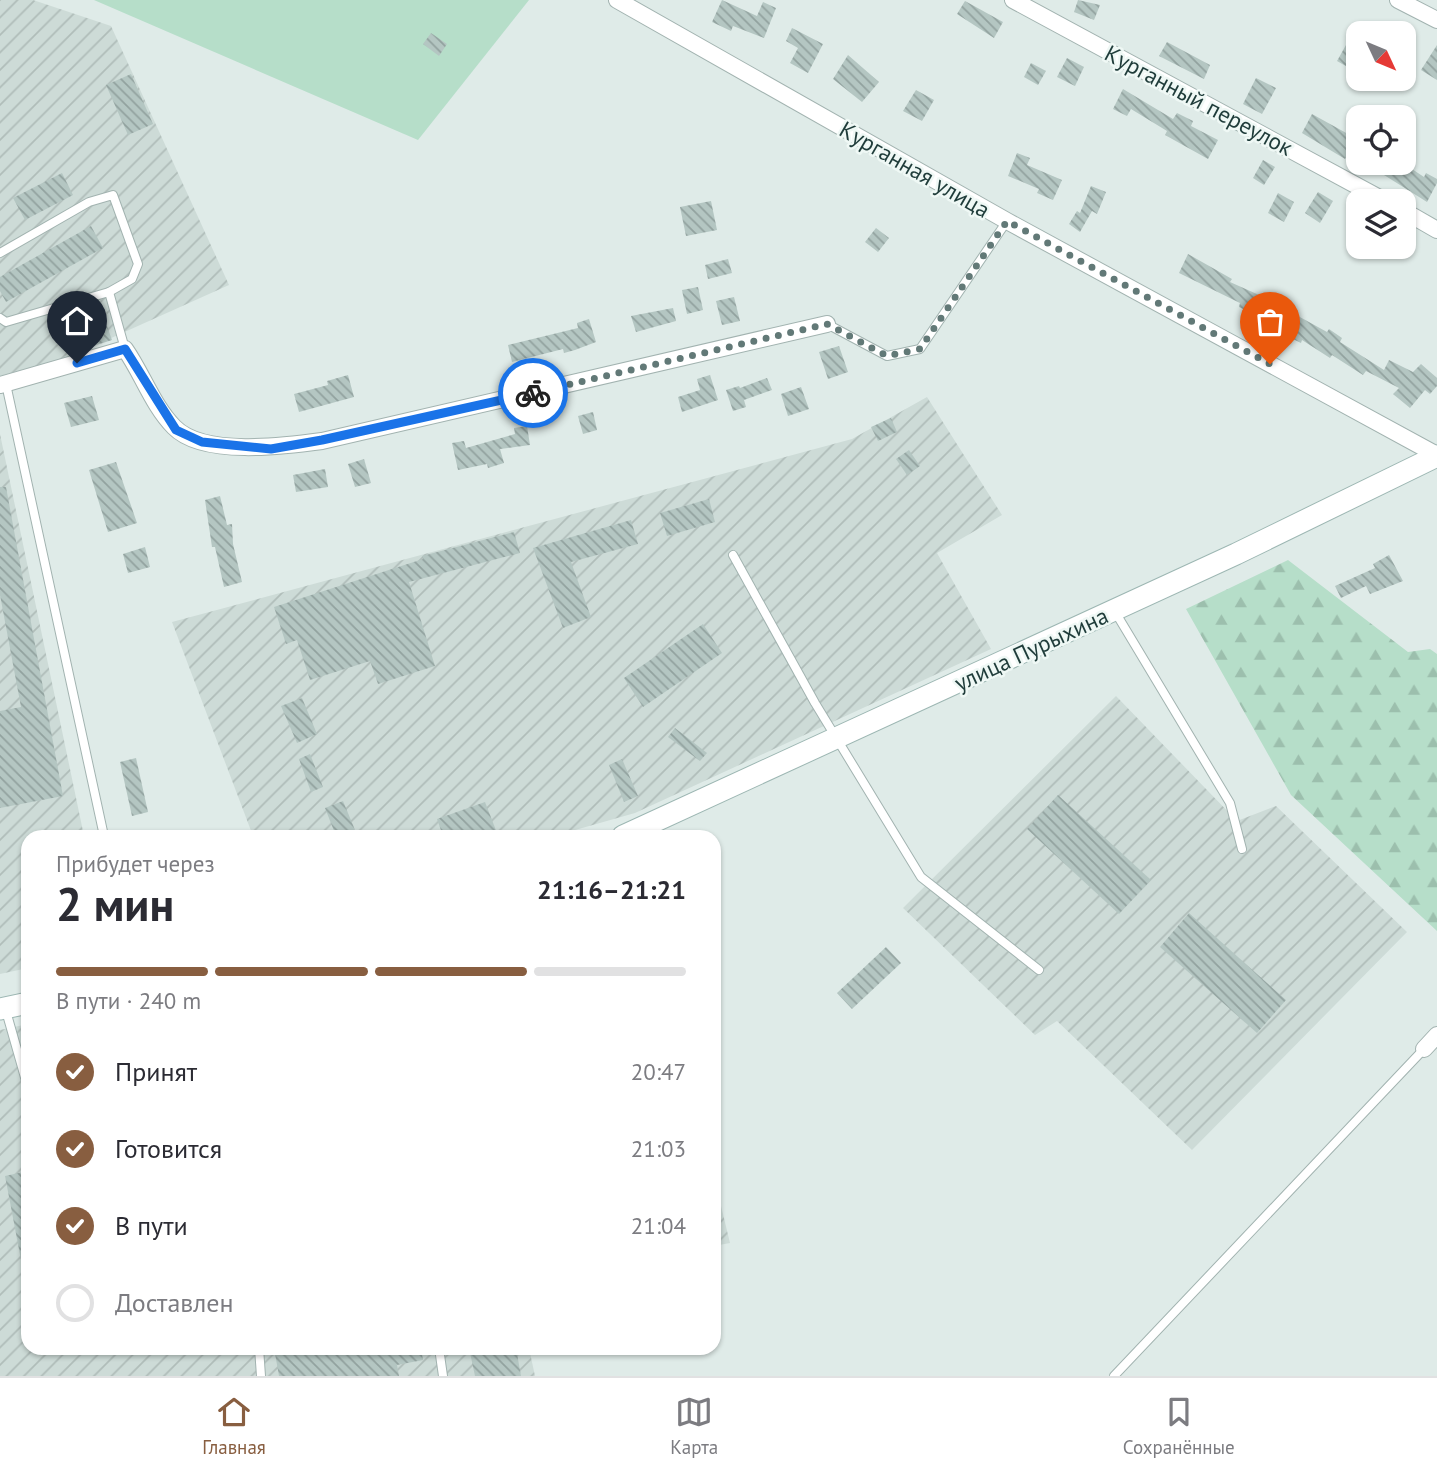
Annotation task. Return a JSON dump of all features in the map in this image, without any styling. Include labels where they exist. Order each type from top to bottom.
[{"type":"street","name":"Курганная улица","points":[[617,0],[1007,221],[1437,455]]},
{"type":"street","name":"Курганный переулок","points":[[1013,0],[1363,189]]},
{"type":"street","points":[[1398,0],[1437,20]]},
{"type":"street","points":[[1416,218],[1437,230]]},
{"type":"street","points":[[3,385],[125,349],[176,430],[202,442],[271,449],[335,438],[827,324]]},
{"type":"street","name":"улица Пурыхина","points":[[635,830],[1390,481],[1437,455]]},
{"type":"street","points":[[2,1008],[21,1004]]},
{"type":"street","points":[[1424,1049],[1437,1035]]},
{"type":"lane","points":[[0,253],[89,202],[113,195],[138,264],[132,279],[109,292],[6,323],[0,318]]},
{"type":"lane","points":[[827,324],[887,356],[920,349],[1007,221]]},
{"type":"lane","points":[[109,292],[125,349]]},
{"type":"lane","points":[[3,385],[102,830]]},
{"type":"lane","points":[[733,555],[836,738],[921,877],[1039,970]]},
{"type":"lane","points":[[1114,610],[1230,803],[1242,849]]},
{"type":"lane","points":[[2,1008],[21,1066]]},
{"type":"lane","points":[[1114,1376],[1424,1049]]},
{"type":"lane","points":[[259,1355],[261,1376]]},
{"type":"lane","points":[[440,1355],[443,1376]]},
{"type":"shaded area","points":[[0,0],[33,0],[111,26],[229,285],[69,357],[0,376]]},
{"type":"shaded area","points":[[927,397],[1002,515],[937,553],[991,649],[635,813],[575,830],[251,830],[172,622],[852,439]]},
{"type":"shaded area","points":[[0,434],[83,830],[21,830],[21,970],[0,974]]},
{"type":"shaded area","points":[[1116,696],[1237,821],[1276,806],[1407,932],[1192,1150],[1057,1021],[1035,1035],[903,908]]},
{"type":"shaded area","points":[[21,1026],[21,1355],[530,1355],[535,1376],[0,1376],[0,1030]]},
{"type":"shaded area","points":[[721,1206],[730,1243],[721,1245]]},
{"type":"green space","points":[[94,0],[529,0],[418,140]]},
{"type":"green space","points":[[1288,560],[1408,652],[1430,649],[1437,654],[1437,931],[1291,795],[1186,609]]},
{"type":"building","points":[[722,0],[757,16],[763,2],[776,8],[764,38],[733,26],[731,31],[712,22]]},
{"type":"building","points":[[1078,0],[1100,5],[1094,20],[1074,12]]},
{"type":"building","points":[[965,1],[1003,22],[994,38],[957,14]]},
{"type":"building","points":[[792,28],[823,44],[808,73],[790,63],[798,48],[786,41]]},
{"type":"building","points":[[431,33],[447,44],[439,56],[423,44]]},
{"type":"building","points":[[1167,42],[1210,65],[1204,79],[1159,56]]},
{"type":"building","points":[[1346,45],[1346,66],[1337,61]]},
{"type":"building","points":[[1437,45],[1437,80],[1421,70]]},
{"type":"building","points":[[848,55],[879,82],[862,102],[833,79]]},
{"type":"building","points":[[1067,58],[1084,67],[1075,86],[1057,77]]},
{"type":"building","points":[[1031,63],[1046,71],[1038,85],[1024,77]]},
{"type":"building","points":[[131,74],[153,124],[128,135],[106,85]]},
{"type":"building","points":[[1256,78],[1276,88],[1262,114],[1243,104]]},
{"type":"building","points":[[1123,89],[1173,119],[1177,113],[1193,121],[1191,126],[1218,140],[1208,159],[1165,135],[1167,131],[1131,109],[1127,116],[1113,109]]},
{"type":"building","points":[[916,90],[934,100],[922,121],[903,111]]},
{"type":"building","points":[[1312,114],[1346,133],[1346,157],[1345,159],[1302,133]]},
{"type":"building","points":[[1017,153],[1030,158],[1027,165],[1062,180],[1053,200],[1037,193],[1039,189],[1008,176]]},
{"type":"building","points":[[1263,160],[1275,167],[1264,185],[1253,178]]},
{"type":"building","points":[[1416,172],[1424,177],[1426,173],[1437,179],[1427,202],[1416,195],[1416,189],[1406,189],[1384,175],[1416,175]]},
{"type":"building","points":[[62,173],[73,195],[25,220],[13,198]]},
{"type":"building","points":[[1091,186],[1106,192],[1097,214],[1092,211],[1080,232],[1069,224],[1077,211],[1080,213]]},
{"type":"building","points":[[1318,192],[1333,201],[1320,223],[1305,213]]},
{"type":"building","points":[[1278,193],[1294,202],[1284,222],[1268,213]]},
{"type":"building","points":[[711,201],[717,230],[686,236],[680,207]]},
{"type":"building","points":[[91,226],[103,248],[6,302],[0,291],[0,277]]},
{"type":"building","points":[[876,228],[889,238],[878,252],[865,242]]},
{"type":"building","points":[[1188,254],[1232,279],[1230,282],[1259,295],[1251,313],[1239,307],[1240,303],[1179,273]]},
{"type":"building","points":[[728,259],[732,273],[708,279],[705,265]]},
{"type":"building","points":[[698,287],[703,310],[687,314],[682,290]]},
{"type":"building","points":[[734,297],[740,321],[722,325],[716,301]]},
{"type":"building","points":[[673,308],[676,321],[636,332],[631,316]]},
{"type":"building","points":[[1298,316],[1327,332],[1329,329],[1342,338],[1340,342],[1384,370],[1389,360],[1413,372],[1421,364],[1437,378],[1437,386],[1430,394],[1425,390],[1410,408],[1393,394],[1399,388],[1366,371],[1363,375],[1332,355],[1330,358],[1302,340],[1301,343],[1287,336]]},
{"type":"building","points":[[589,319],[596,342],[564,353],[563,349],[512,362],[508,345],[578,328],[577,323]]},
{"type":"building","points":[[107,326],[112,340],[75,352],[70,339]]},
{"type":"building","points":[[839,346],[848,372],[828,379],[819,352]]},
{"type":"building","points":[[348,375],[354,397],[299,412],[294,394],[328,385],[327,381]]},
{"type":"building","points":[[710,375],[718,400],[682,412],[678,397],[700,390],[697,379]]},
{"type":"building","points":[[767,378],[772,390],[744,400],[746,407],[733,411],[726,390]]},
{"type":"building","points":[[801,387],[809,409],[788,416],[781,394]]},
{"type":"building","points":[[92,396],[99,420],[71,427],[64,403]]},
{"type":"building","points":[[593,412],[597,430],[583,434],[578,416]]},
{"type":"building","points":[[891,418],[897,432],[878,441],[871,427]]},
{"type":"building","points":[[527,426],[530,445],[500,449],[504,463],[488,468],[487,464],[458,470],[452,443],[464,441],[466,448],[515,434],[514,428]]},
{"type":"building","points":[[909,450],[920,466],[907,475],[896,459]]},
{"type":"building","points":[[364,459],[371,483],[355,487],[348,464]]},
{"type":"building","points":[[116,462],[137,523],[108,532],[89,470]]},
{"type":"building","points":[[325,469],[328,487],[296,492],[293,475]]},
{"type":"building","points":[[0,487],[6,487],[63,796],[0,808],[0,711],[21,707],[0,595]]},
{"type":"building","points":[[220,496],[227,525],[232,524],[233,544],[242,582],[224,587],[215,547],[212,547],[205,500]]},
{"type":"building","points":[[709,499],[715,522],[667,536],[660,513]]},
{"type":"building","points":[[631,520],[638,544],[571,562],[591,617],[563,628],[533,548]]},
{"type":"building","points":[[514,532],[520,553],[409,582],[435,666],[378,684],[370,661],[310,680],[297,640],[286,644],[274,607],[423,559],[422,556]]},
{"type":"building","points":[[145,547],[150,567],[128,573],[123,554]]},
{"type":"building","points":[[1389,555],[1403,581],[1370,594],[1366,586],[1341,598],[1335,586],[1375,568],[1373,564]]},
{"type":"building","points":[[703,624],[722,653],[643,707],[624,678]]},
{"type":"building","points":[[302,698],[317,734],[297,743],[281,706]]},
{"type":"building","points":[[675,728],[707,753],[700,761],[668,737]]},
{"type":"building","points":[[310,754],[323,787],[311,792],[299,759]]},
{"type":"building","points":[[136,758],[148,812],[132,816],[120,762]]},
{"type":"building","points":[[622,759],[638,796],[624,802],[609,765]]},
{"type":"building","points":[[1058,795],[1151,880],[1119,914],[1027,829]]},
{"type":"building","points":[[343,801],[355,830],[334,830],[325,808]]},
{"type":"building","points":[[485,802],[496,830],[441,830],[437,819]]},
{"type":"building","points":[[1189,913],[1286,1000],[1257,1033],[1160,947]]},
{"type":"building","points":[[886,947],[901,963],[852,1009],[837,993]]},
{"type":"building","points":[[21,1173],[21,1260],[5,1176]]},
{"type":"building","points":[[275,1355],[422,1355],[423,1360],[397,1365],[399,1376],[279,1376]]},
{"type":"building","points":[[470,1355],[517,1355],[521,1376],[475,1376]]},
{"type":"way so far","points":[[533,393],[827,324],[887,356],[920,349],[1007,221],[1270,364]]},
{"type":"route","points":[[77,363],[125,349],[140,370],[165,417],[176,430],[202,442],[271,449],[533,393]]}]
